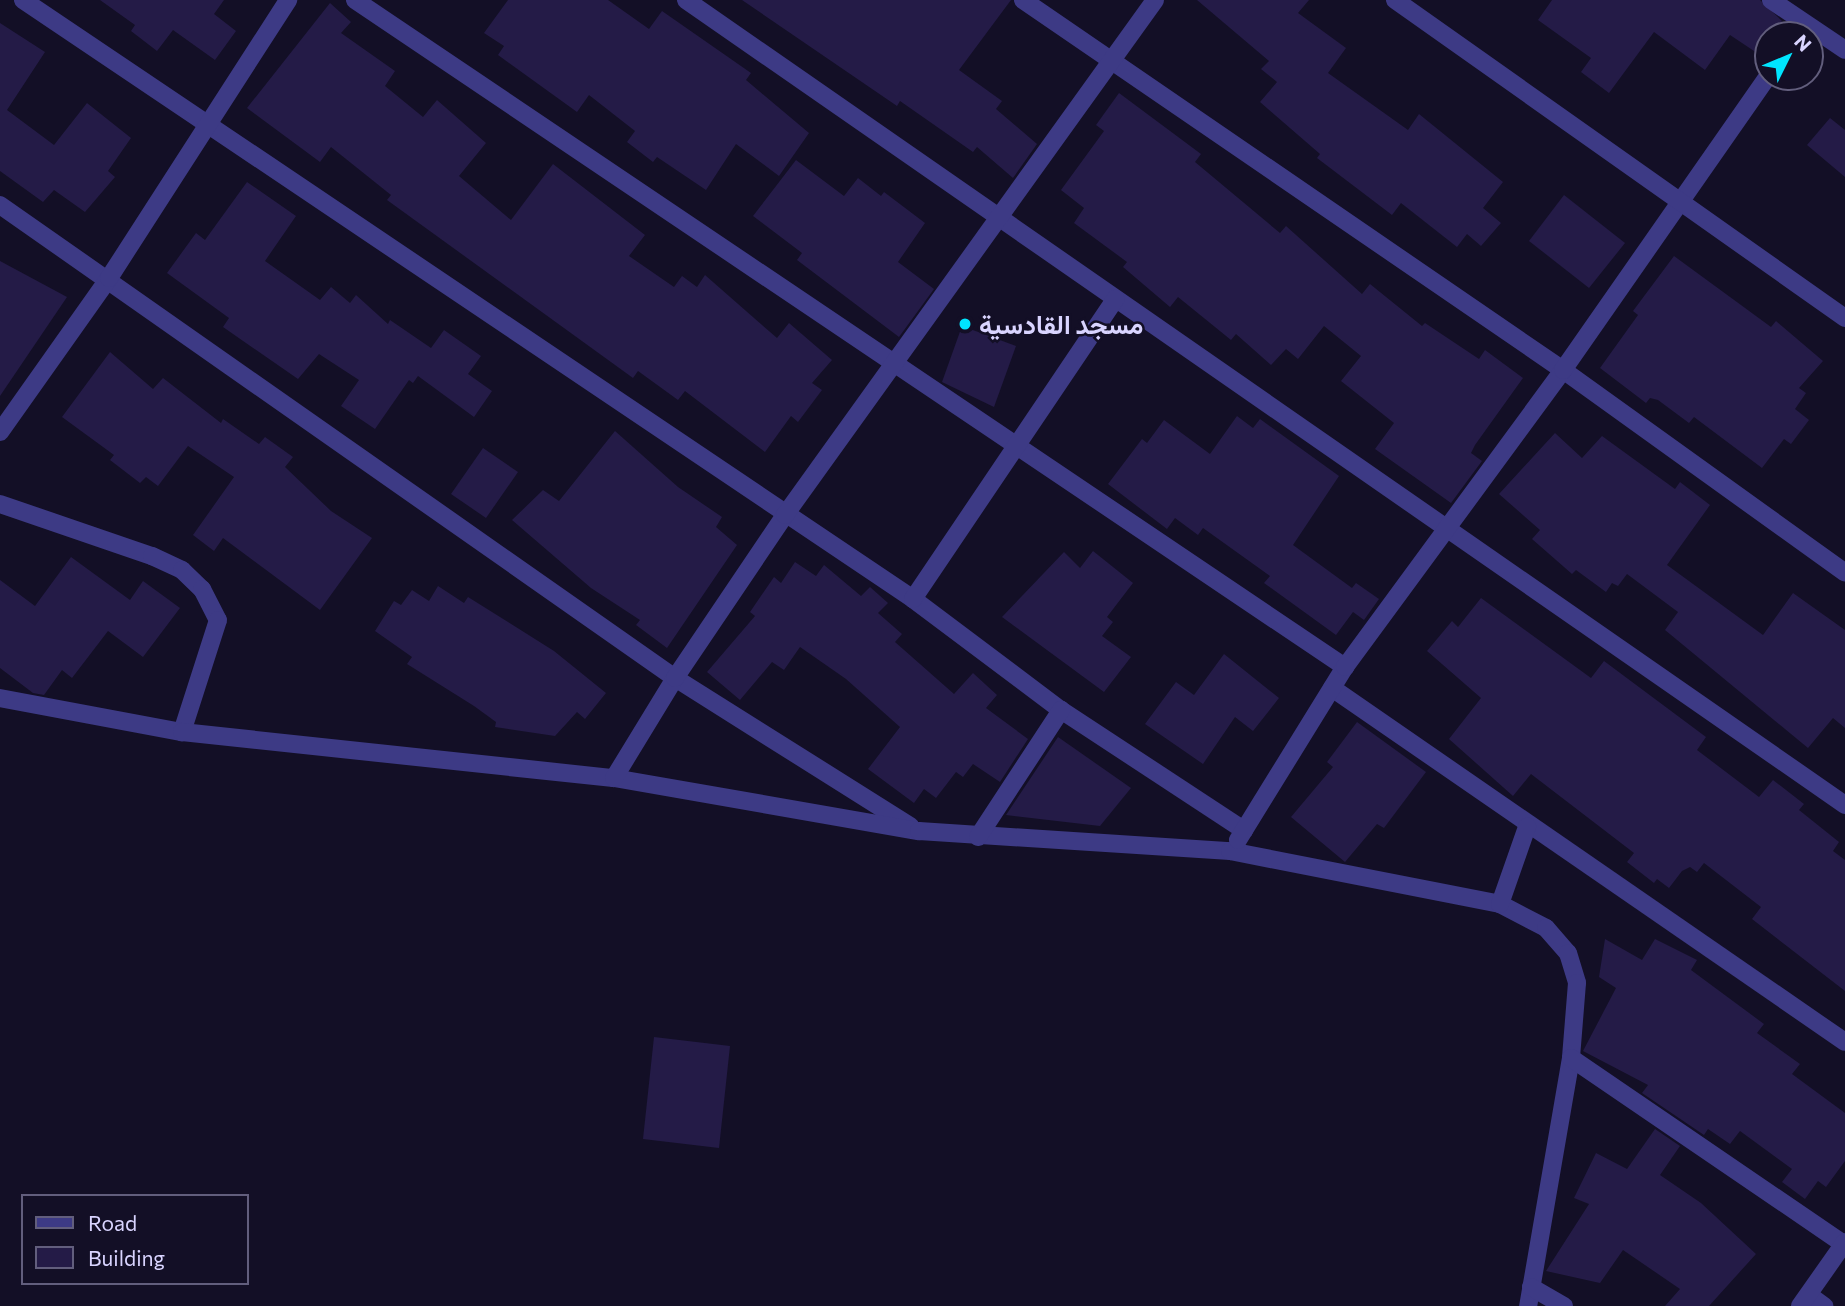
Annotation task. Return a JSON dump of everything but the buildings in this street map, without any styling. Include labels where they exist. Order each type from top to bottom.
[{"type":"street","points":[[23,0],[913,599],[1061,710],[1244,830]]},
{"type":"street","points":[[1,428],[109,278],[288,0]]},
{"type":"street","points":[[355,0],[895,360],[1345,667]]},
{"type":"street","points":[[686,0],[1845,805]]},
{"type":"street","points":[[1023,0],[1563,370],[1845,573]]},
{"type":"street","points":[[614,778],[675,678],[785,515],[1155,0]]},
{"type":"street","points":[[1395,0],[1845,318]]},
{"type":"street","points":[[1771,0],[1792,21]]},
{"type":"street","points":[[1824,40],[1845,50]]},
{"type":"street","points":[[1230,851],[1345,667],[1563,370],[1758,91]]},
{"type":"street","points":[[0,205],[109,278],[675,678],[919,831]]},
{"type":"street","points":[[913,599],[1115,299]]},
{"type":"street","points":[[0,504],[152,556],[182,570],[202,589],[218,620],[182,732]]},
{"type":"street","points":[[1332,688],[1527,827],[1845,1042]]},
{"type":"street","points":[[0,698],[182,732],[614,778],[919,831],[1230,851],[1500,904],[1546,928],[1568,953],[1577,983],[1571,1058],[1528,1306]]},
{"type":"street","points":[[978,836],[1061,710]]},
{"type":"street","points":[[1500,904],[1527,827]]},
{"type":"street","points":[[1571,1058],[1844,1243],[1805,1300],[1824,1306]]},
{"type":"street","points":[[1531,1287],[1564,1306]]},
{"type":"place","name":"مسجد القادسية","points":[[965,324]]}]
